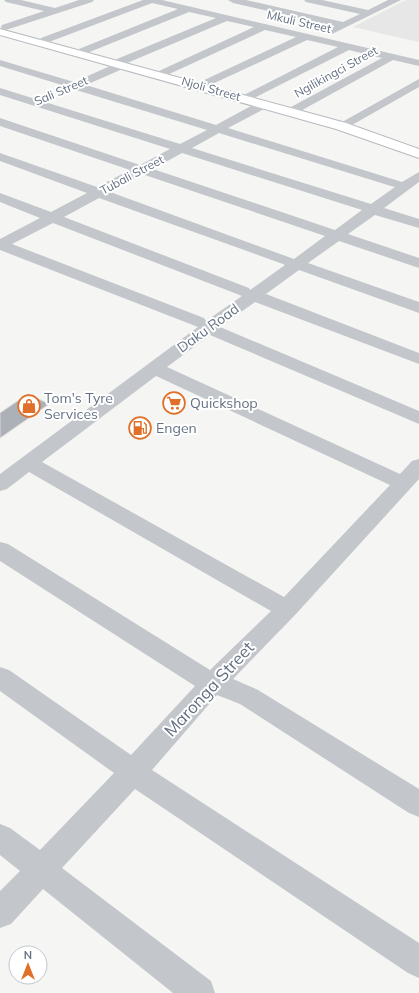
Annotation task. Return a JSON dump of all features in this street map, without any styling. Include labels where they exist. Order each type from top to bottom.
[{"type":"main road","name":"Njoli Street","points":[[3,29],[295,110],[343,125],[419,154]]},
{"type":"main road","name":"Njoli Street","points":[[3,29],[264,104],[419,146]]},
{"type":"street","points":[[9,0],[55,12]]},
{"type":"street","points":[[3,29],[89,0]]},
{"type":"street","points":[[45,40],[151,0]]},
{"type":"street","name":"Mkuli Street","points":[[151,0],[419,63]]},
{"type":"street","points":[[233,0],[344,25]]},
{"type":"street","name":"Sali Street","points":[[21,108],[76,86],[122,63],[229,18],[262,7],[277,0]]},
{"type":"street","points":[[308,0],[369,13]]},
{"type":"street","points":[[316,39],[391,1]]},
{"type":"street","points":[[83,50],[188,9]]},
{"type":"street","points":[[163,73],[263,27]]},
{"type":"street","points":[[204,84],[305,37]]},
{"type":"street","points":[[248,97],[347,47]]},
{"type":"street","name":"Ngilikingci Street","points":[[295,110],[391,57]]},
{"type":"street","points":[[0,63],[219,128],[396,183]]},
{"type":"street","points":[[343,125],[419,82]]},
{"type":"street","points":[[0,91],[419,224]]},
{"type":"street","name":"Tubali Street","points":[[0,245],[264,104]]},
{"type":"street","points":[[2,118],[140,170],[419,263]]},
{"type":"street","points":[[0,157],[419,308]]},
{"type":"street","name":"Daku Road","points":[[369,208],[396,183],[419,166]]},
{"type":"street","name":"Daku Road","points":[[0,468],[369,208],[419,176]]},
{"type":"street","points":[[0,197],[419,359]]},
{"type":"street","points":[[0,245],[203,325],[419,418]]},
{"type":"street","name":"Daku Road","points":[[0,484],[154,368],[203,325]]},
{"type":"street","points":[[154,368],[411,475]]},
{"type":"street","points":[[28,463],[287,609]]},
{"type":"street","name":"Maronga Street","points":[[0,913],[133,772],[212,684],[287,609],[411,475]]},
{"type":"street","points":[[0,550],[212,684],[225,687],[249,697],[419,804]]},
{"type":"street","points":[[0,677],[133,772],[419,962]]},
{"type":"street","points":[[0,837],[40,870],[199,993]]},
{"type":"shaded area","points":[[406,0],[419,0],[419,42],[353,27]]},
{"type":"building","points":[[28,394],[49,404],[0,438],[0,413]]},
{"type":"place","name":"Quickshop","points":[[174,403]]},
{"type":"place","name":"Tom's Tyre Services","points":[[29,406]]},
{"type":"place","name":"Engen","points":[[140,428]]}]
